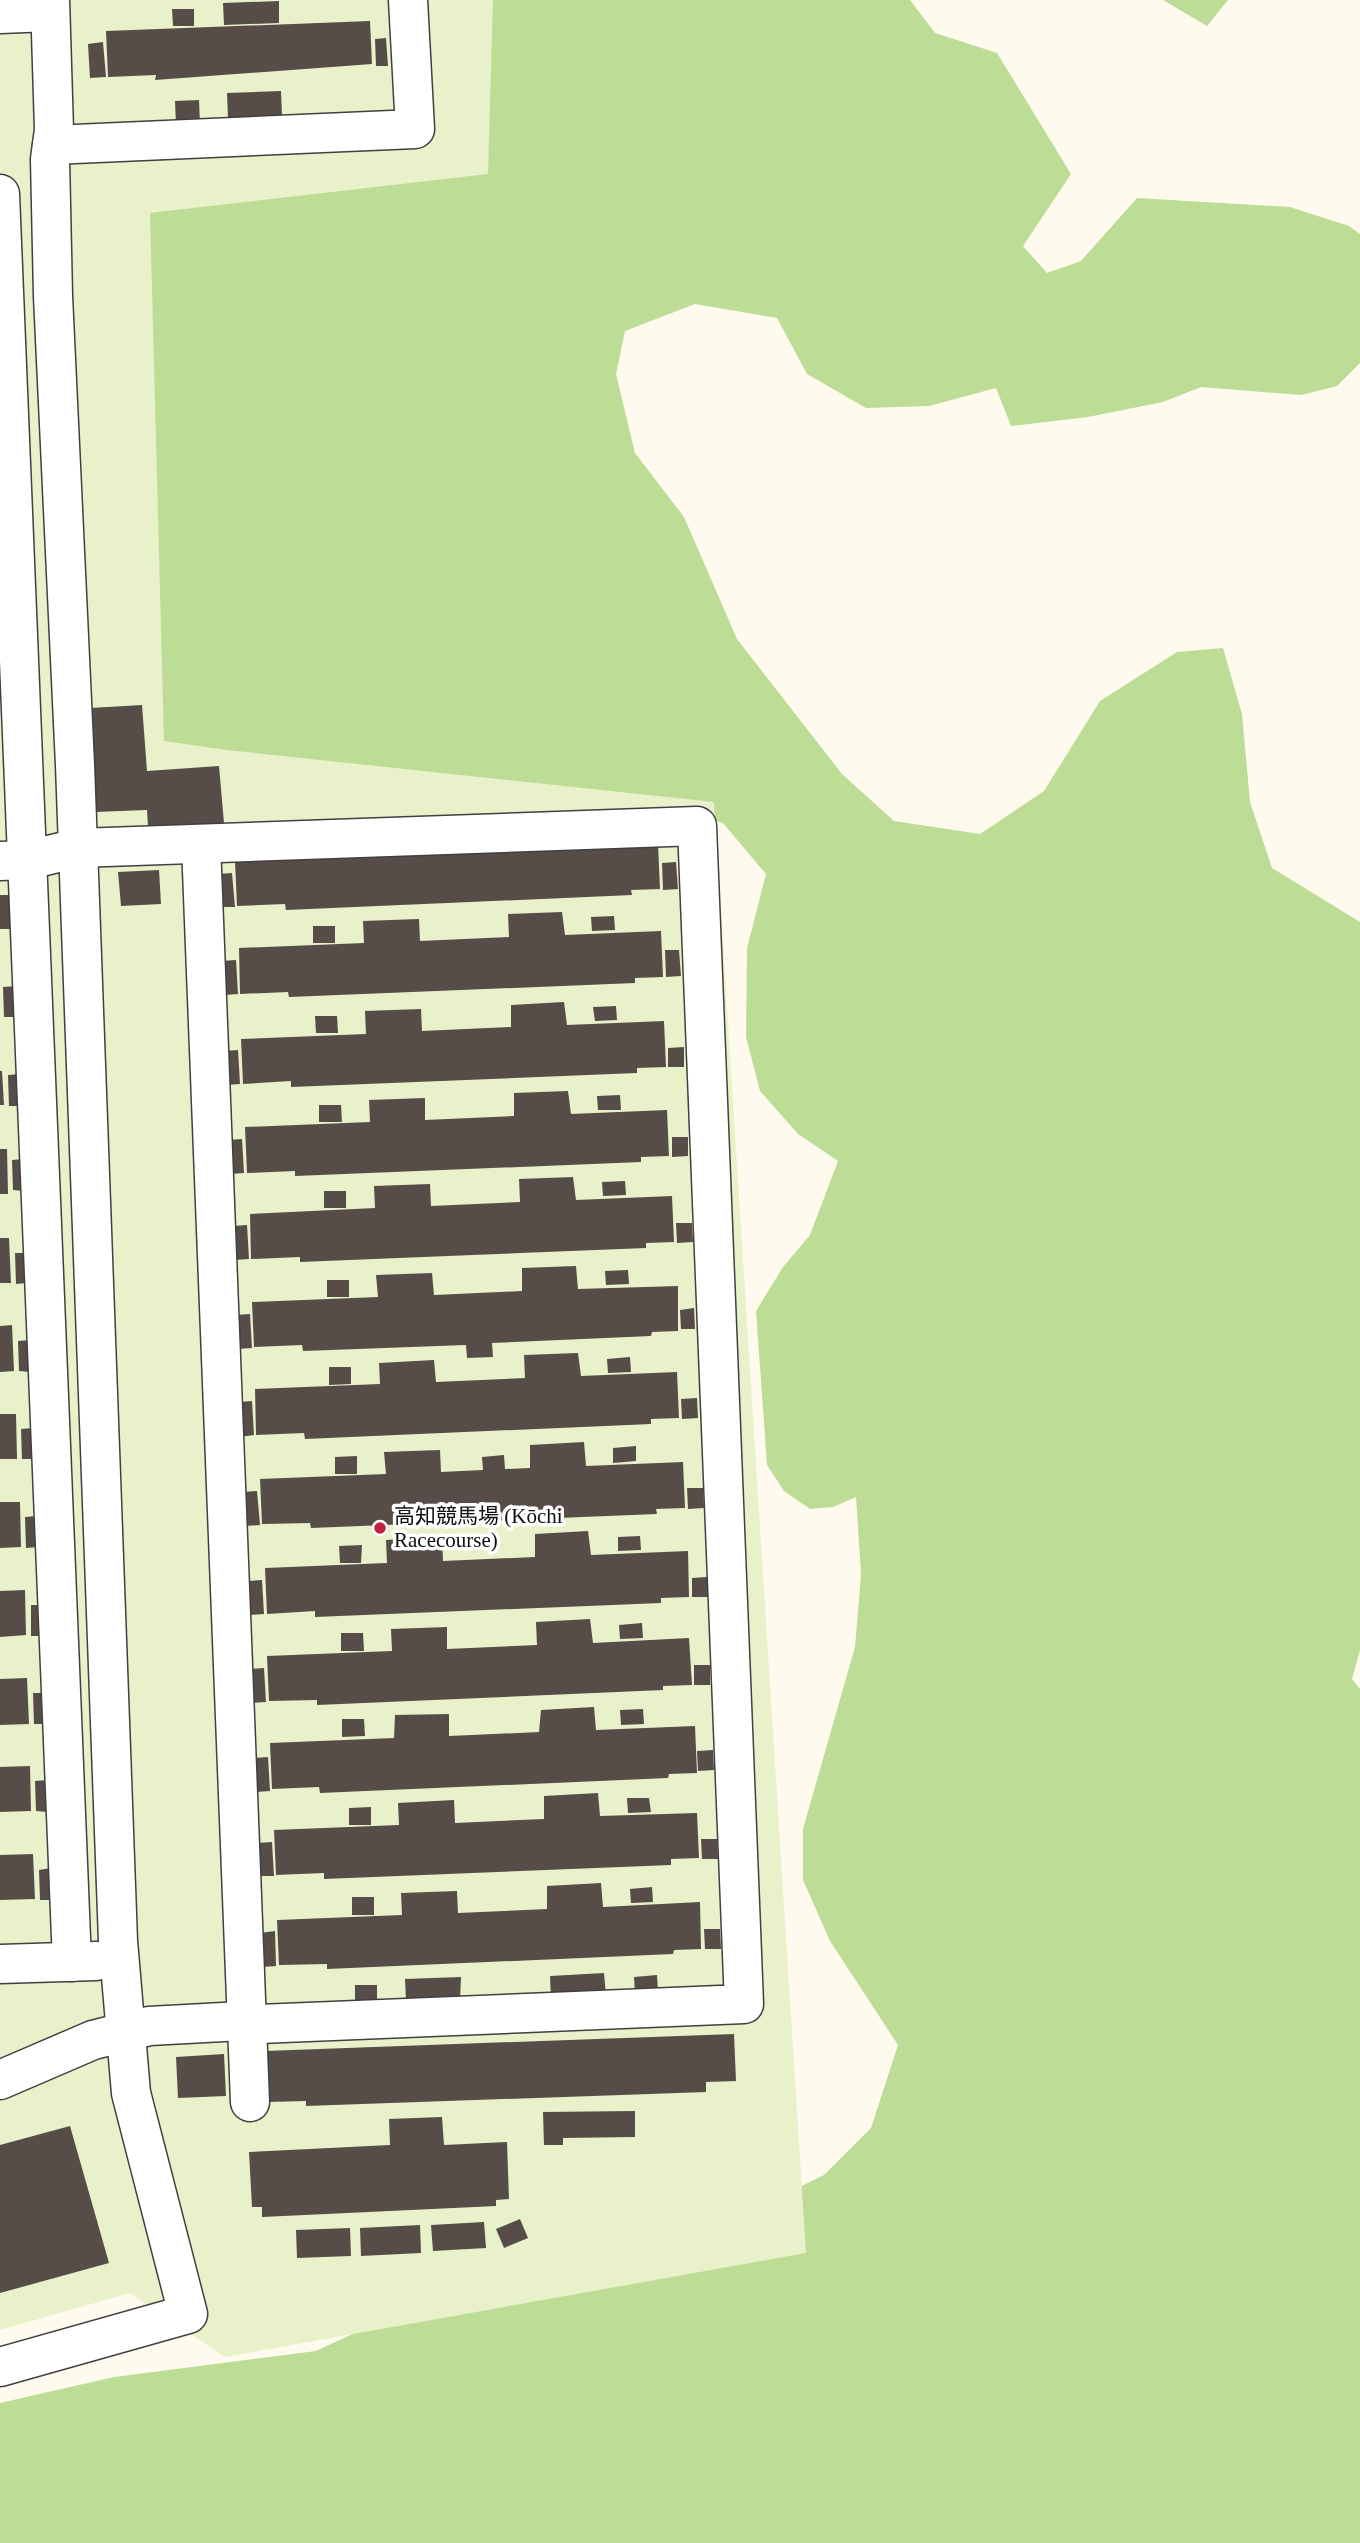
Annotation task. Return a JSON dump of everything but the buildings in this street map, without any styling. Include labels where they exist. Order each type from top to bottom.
[{"type":"street","points":[[52,145],[415,129],[408,0]]},
{"type":"street","points":[[0,14],[50,6],[54,131],[50,159],[52,271],[75,765],[120,1960],[131,2093],[188,2314],[0,2367]]},
{"type":"street","points":[[0,194],[15,542],[12,764],[14,860],[38,1121],[72,1962]]},
{"type":"street","points":[[3,273],[52,271]]},
{"type":"street","points":[[15,542],[65,542]]},
{"type":"street","points":[[12,764],[75,765]]},
{"type":"street","points":[[13,808],[76,805]]},
{"type":"street","points":[[0,2080],[93,2040],[149,2026],[744,2004],[696,826],[78,848],[14,860]]},
{"type":"street","points":[[201,844],[250,2102]]},
{"type":"street","points":[[38,1121],[88,1119]]},
{"type":"street","points":[[49,1390],[97,1387]]},
{"type":"street","points":[[60,1653],[107,1649]]},
{"type":"street","points":[[0,1964],[120,1960]]},
{"type":"green space","name":"高知競馬場 (Kōchi Racecourse)","points":[[0,0],[493,0],[488,174],[150,213],[164,741],[714,802],[806,2253],[225,2357],[130,2293],[0,2330]]},
{"type":"green space","points":[[430,0],[910,0],[935,33],[997,53],[1071,174],[1023,246],[1047,273],[1081,261],[1137,198],[1290,207],[1349,226],[1360,234],[1360,363],[1337,386],[1301,395],[1201,387],[1163,402],[1088,417],[1011,426],[996,388],[929,406],[866,408],[807,374],[777,318],[695,304],[625,331],[616,374],[635,453],[684,517],[737,639],[842,774],[894,821],[980,834],[1044,791],[1100,701],[1177,652],[1223,648],[1242,714],[1250,802],[1272,868],[1360,922],[1360,1650],[1352,1679],[1360,1689],[1360,2543],[0,2543],[0,2403],[114,2377],[316,2351],[406,2309],[629,2269],[824,2175],[871,2128],[898,2045],[830,1941],[803,1880],[803,1829],[855,1647],[861,1574],[856,1497],[833,1507],[810,1509],[784,1491],[767,1465],[756,1311],[783,1267],[810,1235],[838,1161],[798,1134],[760,1091],[746,1037],[747,948],[766,874],[723,823],[649,800],[482,789],[158,742],[141,200]]},
{"type":"green space","points":[[1163,0],[1228,0],[1207,26]]},
{"type":"place","name":"高知競馬場 (Kōchi Racecourse)","points":[[380,1528]]}]
